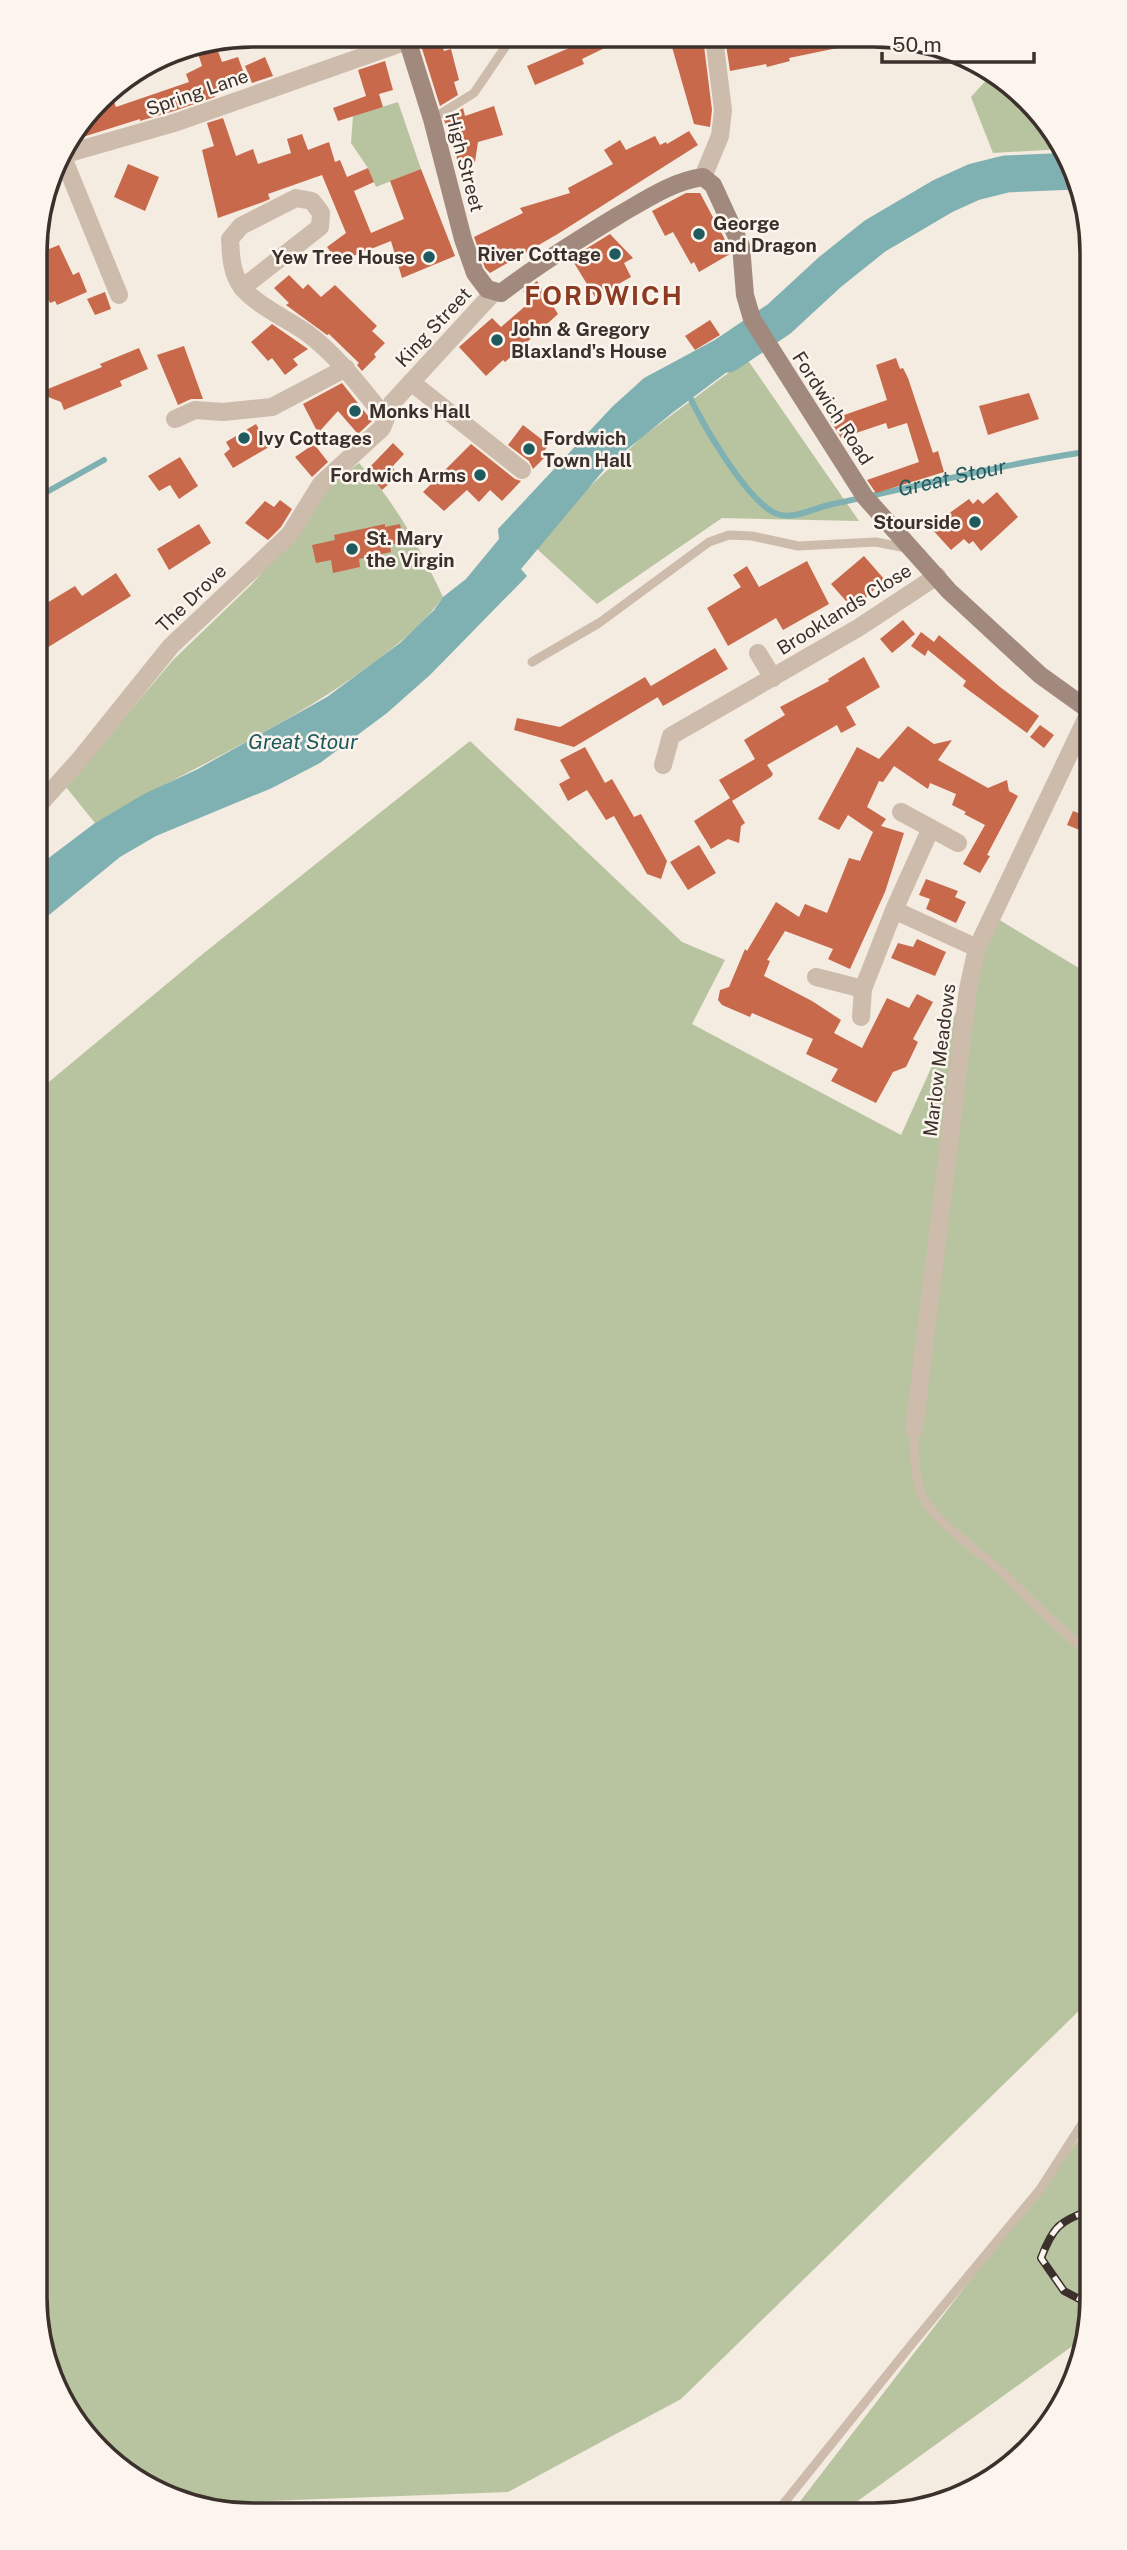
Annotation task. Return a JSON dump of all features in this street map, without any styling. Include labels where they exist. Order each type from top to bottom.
[{"type":"street","points":[[703,177],[720,136],[723,110],[715,47]]},
{"type":"street","name":"Spring Lane","points":[[74,151],[177,122],[379,48]]},
{"type":"street","name":"High Street","points":[[409,48],[475,273],[487,289],[494,292]]},
{"type":"street","name":"Spring Lane","points":[[67,167],[119,295]]},
{"type":"street","name":"King Street","points":[[384,423],[392,402],[494,292],[501,293],[547,258],[640,202],[687,179],[703,177]]},
{"type":"street","name":"Fordwich Road","points":[[703,177],[713,185],[741,246],[745,295],[752,319],[865,498],[949,591],[1040,675],[1080,704]]},
{"type":"street","points":[[242,288],[320,227],[321,213],[312,201],[296,198],[241,226],[230,239],[231,267],[242,288],[308,334],[346,368],[384,423]]},
{"type":"street","points":[[175,419],[195,410],[223,412],[272,407],[346,368]]},
{"type":"street","points":[[411,382],[522,470]]},
{"type":"street","name":"The Drove","points":[[48,795],[171,646],[290,534],[321,484],[384,423]]},
{"type":"street","name":"Brooklands Close","points":[[663,765],[671,736],[858,628],[937,576]]},
{"type":"street","name":"Brooklands Close","points":[[758,653],[773,678]]},
{"type":"street","name":"Marlow Meadows","points":[[914,1429],[968,989],[977,948],[1080,732]]},
{"type":"street","points":[[901,812],[958,843]]},
{"type":"street","points":[[861,1017],[863,989],[894,910],[931,828]]},
{"type":"street","points":[[894,910],[977,948]]},
{"type":"street","points":[[816,977],[863,989]]},
{"type":"lane","points":[[432,119],[474,93],[506,48]]},
{"type":"lane","points":[[532,662],[599,623],[709,542],[729,535],[752,536],[797,546],[876,542],[912,549]]},
{"type":"lane","points":[[914,1429],[914,1459],[922,1496],[948,1527],[1000,1571],[1079,1645]]},
{"type":"lane","points":[[784,2503],[1041,2188],[1079,2129]]},
{"type":"green space","points":[[986,81],[988,82],[1029,118],[1052,150],[993,153],[971,97]]},
{"type":"green space","points":[[398,102],[421,169],[376,187],[368,168],[351,143],[353,116]]},
{"type":"green space","points":[[747,359],[859,521],[722,518],[597,604],[537,549],[580,496],[642,437]]},
{"type":"green space","points":[[359,463],[406,527],[443,597],[409,634],[336,689],[269,730],[95,823],[66,787],[173,660],[252,584],[293,536],[326,488]]},
{"type":"green space","points":[[470,741],[682,942],[725,960],[692,1024],[901,1135],[998,919],[1080,969],[1079,2011],[681,2399],[508,2492],[241,2502],[213,2499],[187,2492],[150,2475],[108,2442],[75,2400],[54,2350],[47,2296],[48,1083],[204,953]]},
{"type":"green space","points":[[1079,2138],[1079,2310],[1074,2345],[855,2503],[799,2503]]},
{"type":"water","name":"Great Stour","points":[[753,326],[763,344],[759,351],[672,413],[608,465],[521,569],[527,576],[430,675],[387,713],[320,763],[272,788],[156,836],[120,857],[48,916],[48,859],[95,823],[144,794],[196,770],[327,697],[400,643],[434,610],[443,597],[466,579],[499,539],[498,529],[612,407],[644,378],[739,327]]},
{"type":"building","points":[[570,47],[606,47],[582,59],[584,64],[535,85],[527,66]]},
{"type":"building","points":[[672,47],[704,47],[712,110],[710,127],[694,124]]},
{"type":"building","points":[[726,47],[842,47],[789,58],[790,61],[767,67],[766,64],[730,71]]},
{"type":"building","points":[[422,48],[443,48],[444,51],[451,49],[459,80],[454,82],[458,95],[440,106]]},
{"type":"building","points":[[218,50],[222,62],[238,57],[246,79],[213,90],[215,97],[84,137],[114,102],[116,107],[189,82],[186,74],[202,66],[198,55]]},
{"type":"building","points":[[265,57],[273,76],[252,83],[245,66]]},
{"type":"building","points":[[385,61],[393,90],[379,94],[383,107],[338,121],[333,108],[366,96],[358,70]]},
{"type":"building","points":[[494,106],[503,135],[478,142],[475,162],[469,165],[460,163],[444,120],[463,108],[465,116]]},
{"type":"building","points":[[223,118],[236,156],[253,149],[258,164],[291,153],[287,139],[302,134],[308,150],[329,142],[335,162],[340,160],[347,177],[368,168],[374,182],[354,191],[371,233],[404,219],[390,181],[421,169],[455,256],[402,278],[391,241],[338,262],[327,247],[346,233],[322,175],[268,194],[270,199],[218,218],[202,150],[214,146],[207,123]]},
{"type":"building","points":[[689,131],[698,145],[556,235],[490,273],[485,268],[474,237],[523,213],[520,208],[570,193],[568,188],[613,164],[604,150],[620,140],[626,150],[655,136],[660,145],[666,142],[667,144]]},
{"type":"building","points":[[128,164],[159,177],[145,211],[114,197]]},
{"type":"building","name":"George and Dragon","points":[[686,193],[700,193],[730,249],[730,254],[699,272],[694,262],[691,264],[673,232],[665,236],[652,211]]},
{"type":"building","points":[[610,234],[633,258],[624,263],[631,277],[595,297],[571,258]]},
{"type":"building","points":[[59,245],[73,275],[79,272],[87,292],[57,305],[55,301],[50,303],[48,247],[49,249]]},
{"type":"building","points":[[289,275],[303,289],[308,284],[321,297],[335,285],[377,326],[372,331],[385,343],[362,371],[357,365],[359,363],[329,334],[286,305],[289,303],[274,288]]},
{"type":"building","name":"John & Gregory Blaxland's House","points":[[537,281],[558,314],[486,376],[459,347],[492,318],[501,327],[530,302],[523,291]]},
{"type":"building","points":[[105,292],[111,309],[95,315],[87,299]]},
{"type":"building","points":[[710,320],[720,335],[695,350],[685,336]]},
{"type":"building","points":[[272,324],[308,349],[293,359],[298,365],[285,375],[272,358],[268,361],[251,342]]},
{"type":"building","points":[[184,346],[203,399],[191,399],[178,405],[157,355]]},
{"type":"building","points":[[139,348],[148,369],[120,381],[122,386],[64,410],[61,402],[48,397],[48,389],[102,367],[100,364]]},
{"type":"building","points":[[896,358],[900,369],[903,368],[908,378],[933,453],[938,451],[944,472],[876,493],[867,480],[919,462],[907,423],[888,429],[886,423],[841,438],[830,420],[887,400],[876,365]]},
{"type":"building","points":[[342,383],[372,421],[358,434],[338,411],[318,433],[303,404]]},
{"type":"building","points":[[1029,393],[1039,419],[988,435],[979,406]]},
{"type":"building","name":"Ivy Cottages","points":[[256,424],[269,447],[233,468],[224,454],[230,449],[226,442]]},
{"type":"building","name":"Fordwich Town Hall","points":[[523,425],[549,445],[544,451],[548,454],[533,469],[529,461],[508,445]]},
{"type":"building","points":[[393,443],[404,454],[392,467],[399,475],[382,490],[366,471]]},
{"type":"building","points":[[314,444],[328,462],[312,477],[295,457]]},
{"type":"building","name":"Fordwich Arms","points":[[471,444],[521,481],[502,501],[490,490],[479,502],[467,490],[444,511],[423,492]]},
{"type":"building","points":[[180,457],[198,486],[179,499],[170,485],[159,491],[148,476]]},
{"type":"building","name":"Stourside","points":[[997,492],[1018,517],[981,551],[973,541],[969,544],[964,539],[951,550],[930,527],[969,499],[973,504],[978,499],[983,504]]},
{"type":"building","points":[[280,500],[292,509],[281,527],[268,540],[245,523],[265,501],[274,507]]},
{"type":"building","points":[[199,524],[211,543],[169,570],[157,549]]},
{"type":"building","name":"St. Mary the Virgin","points":[[385,524],[385,527],[400,524],[404,542],[390,545],[391,552],[359,559],[360,567],[333,573],[331,560],[316,563],[312,545],[335,540],[334,535]]},
{"type":"building","points":[[864,556],[885,580],[853,609],[831,584]]},
{"type":"building","points":[[807,561],[829,604],[783,630],[776,618],[728,646],[707,608],[741,587],[733,575],[747,566],[759,587]]},
{"type":"building","points":[[116,573],[131,596],[48,647],[48,602],[75,586],[82,596]]},
{"type":"building","points":[[903,620],[915,634],[892,653],[880,639]]},
{"type":"building","points":[[921,632],[934,642],[939,635],[1039,716],[1027,733],[963,686],[966,681],[928,650],[925,656],[911,646]]},
{"type":"building","points":[[715,648],[728,669],[663,706],[651,686]]},
{"type":"building","points":[[864,657],[880,687],[846,707],[856,725],[841,733],[837,725],[767,765],[773,774],[771,777],[732,801],[745,823],[741,826],[739,843],[728,839],[711,849],[694,821],[730,798],[719,780],[755,759],[744,740],[785,715],[780,707],[829,681],[828,679]]},
{"type":"building","points":[[645,677],[658,697],[574,747],[514,730],[517,718],[560,727]]},
{"type":"building","points":[[1040,725],[1054,735],[1044,748],[1030,737]]},
{"type":"building","points":[[908,726],[934,744],[952,740],[938,760],[988,788],[1007,780],[1009,791],[1018,796],[987,855],[990,856],[980,873],[963,864],[985,825],[952,805],[956,794],[930,783],[928,789],[894,766],[883,782],[879,781],[867,807],[886,819],[881,826],[904,833],[885,892],[850,969],[828,959],[833,949],[785,931],[767,960],[770,961],[764,976],[812,1001],[841,1020],[834,1033],[862,1048],[887,998],[909,1008],[917,994],[933,1002],[913,1039],[918,1042],[906,1067],[893,1072],[876,1103],[831,1081],[838,1069],[806,1054],[813,1039],[752,1013],[750,1017],[722,1005],[718,1000],[720,990],[729,987],[745,949],[747,951],[776,902],[799,917],[805,904],[827,913],[849,858],[860,861],[873,832],[848,815],[839,830],[818,819],[857,747],[879,759]]},
{"type":"building","points":[[585,747],[605,783],[612,779],[634,817],[641,814],[667,861],[661,879],[647,874],[614,816],[606,820],[587,790],[568,801],[559,784],[570,778],[560,760]]},
{"type":"building","points":[[1073,811],[1080,813],[1080,830],[1067,825]]},
{"type":"building","points":[[699,845],[716,873],[688,890],[670,862]]},
{"type":"building","points":[[926,879],[958,891],[955,897],[966,902],[956,923],[926,909],[930,899],[919,895]]},
{"type":"building","points":[[917,939],[946,952],[935,976],[891,958],[898,943],[913,947]]},
{"type":"waterway","name":"Great Stour","points":[[727,354],[779,319],[830,272],[875,236],[943,196],[974,182],[1006,174],[1062,172]]},
{"type":"waterway","name":"Great Stour","points":[[687,391],[713,439],[749,491],[773,512],[786,516],[1021,463],[1080,453]]},
{"type":"waterway","points":[[48,491],[104,460]]},
{"type":"railway","points":[[1079,2215],[1058,2226],[1041,2258],[1064,2291],[1079,2299]]},
{"type":"place","name":"George and Dragon","points":[[699,234]]},
{"type":"place","name":"River Cottage","points":[[615,254]]},
{"type":"place","name":"Yew Tree House","points":[[429,257]]},
{"type":"place","name":"John & Gregory Blaxland's House","points":[[497,340]]},
{"type":"place","name":"Monks Hall","points":[[355,411]]},
{"type":"place","name":"Ivy Cottages","points":[[244,438]]},
{"type":"place","name":"Fordwich Town Hall","points":[[529,449]]},
{"type":"place","name":"Fordwich Arms","points":[[480,475]]},
{"type":"place","name":"Stourside","points":[[975,522]]},
{"type":"place","name":"St. Mary the Virgin","points":[[352,549]]},
{"type":"district","name":"FORDWICH","points":[[604,296]]}]
